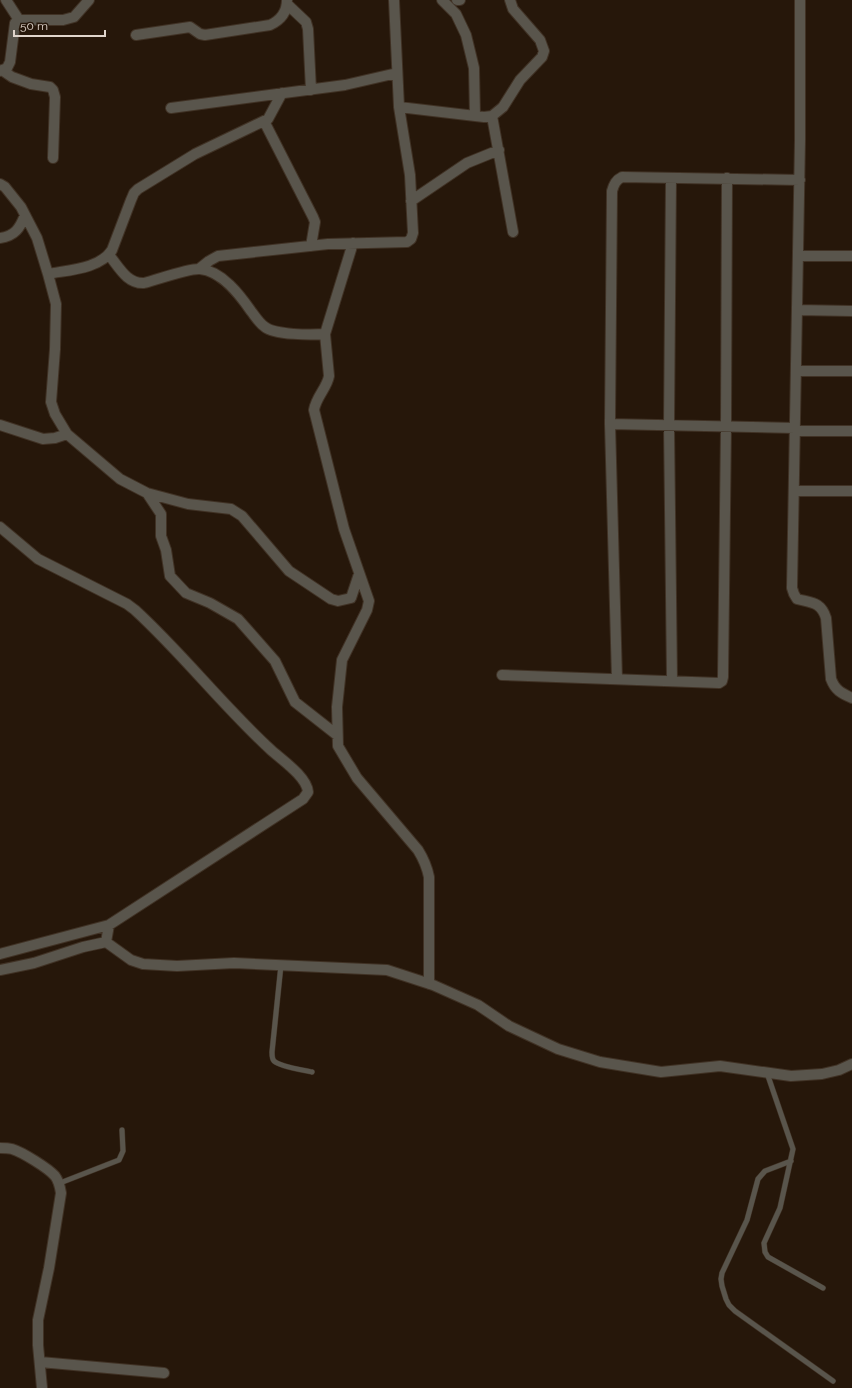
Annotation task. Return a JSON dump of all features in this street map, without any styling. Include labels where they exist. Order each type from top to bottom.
[{"type":"street","points":[[6,0],[19,20]]},
{"type":"street","points":[[1,70],[7,68],[10,62],[15,23],[19,20],[62,20],[74,17],[89,0]]},
{"type":"street","points":[[199,269],[218,256],[311,246],[353,243],[407,242],[411,239],[413,234],[410,175],[399,107],[394,0]]},
{"type":"street","points":[[442,0],[456,14],[466,35],[474,68],[476,116]]},
{"type":"street","points":[[399,107],[484,117],[492,116],[503,107],[520,80],[542,58],[544,51],[540,40],[513,9],[510,0]]},
{"type":"street","points":[[800,0],[800,180],[792,588],[797,600],[818,604],[824,611],[826,618],[830,679],[841,693],[852,698]]},
{"type":"street","points":[[287,2],[306,22],[308,29],[311,90]]},
{"type":"street","points":[[136,35],[190,27],[200,34],[204,34],[270,25],[278,22],[285,12],[287,2]]},
{"type":"street","points":[[1,70],[12,77],[31,84],[50,87],[53,90],[53,158]]},
{"type":"street","points":[[171,108],[345,85],[397,73]]},
{"type":"street","points":[[48,274],[89,265],[109,255],[134,193],[138,189],[195,154],[268,119],[282,93]]},
{"type":"street","points":[[492,116],[513,232]]},
{"type":"street","points":[[264,121],[314,217],[315,222],[311,246]]},
{"type":"street","points":[[411,201],[467,163],[498,150]]},
{"type":"street","points":[[617,679],[610,424],[612,191],[614,184],[622,177],[800,180]]},
{"type":"street","points":[[671,178],[669,426],[672,681]]},
{"type":"street","points":[[502,675],[719,683],[722,681],[726,427],[726,178]]},
{"type":"street","points":[[0,184],[5,187],[21,207],[37,238],[48,274],[56,304],[55,349],[51,402],[55,414],[67,434],[120,479],[147,493],[188,504],[231,509],[236,511],[289,571],[331,599],[338,601],[351,598],[359,574]]},
{"type":"street","points":[[0,238],[13,233],[20,227],[25,215]]},
{"type":"street","points":[[353,243],[325,334],[329,376],[328,381],[315,404],[314,410],[344,529],[369,601],[369,606],[342,660],[337,707],[337,735],[339,749],[354,773],[423,858],[428,872],[429,984]]},
{"type":"street","points":[[109,255],[127,277],[138,283],[144,283],[193,270],[206,270],[216,275],[236,290],[265,328],[273,331],[306,335],[325,334]]},
{"type":"street","points":[[798,256],[852,256]]},
{"type":"street","points":[[797,310],[852,311]]},
{"type":"street","points":[[796,371],[852,371]]},
{"type":"street","points":[[610,424],[852,430]]},
{"type":"street","points":[[0,425],[43,439],[55,438],[67,434]]},
{"type":"street","points":[[794,491],[852,491]]},
{"type":"street","points":[[147,493],[161,514],[161,536],[166,550],[170,576],[186,593],[210,603],[238,619],[275,661],[295,702],[337,735]]},
{"type":"street","points":[[0,527],[38,558],[136,610],[254,734],[301,778],[307,787],[308,792],[303,799],[108,925],[0,954]]},
{"type":"street","points":[[106,942],[108,925]]},
{"type":"street","points":[[0,970],[34,963],[83,947],[106,942],[131,960],[143,964],[177,966],[234,963],[387,970],[429,984],[478,1005],[509,1026],[558,1049],[600,1062],[661,1072],[720,1066],[792,1076],[822,1074],[839,1070],[852,1064]]},
{"type":"street","points":[[0,1148],[11,1148],[17,1151],[46,1169],[55,1176],[60,1184],[61,1193],[59,1208],[49,1268],[38,1320],[38,1345],[42,1388]]},
{"type":"street","points":[[40,1362],[164,1373]]},
{"type":"lane","points":[[281,965],[272,1057],[274,1061],[279,1064],[312,1072]]},
{"type":"lane","points":[[766,1073],[793,1150],[780,1208],[764,1243],[765,1252],[768,1257],[823,1288]]},
{"type":"lane","points":[[60,1184],[119,1160],[123,1151],[122,1130]]},
{"type":"lane","points":[[791,1161],[765,1171],[758,1179],[747,1220],[722,1274],[722,1286],[729,1305],[734,1311],[834,1381]]}]
